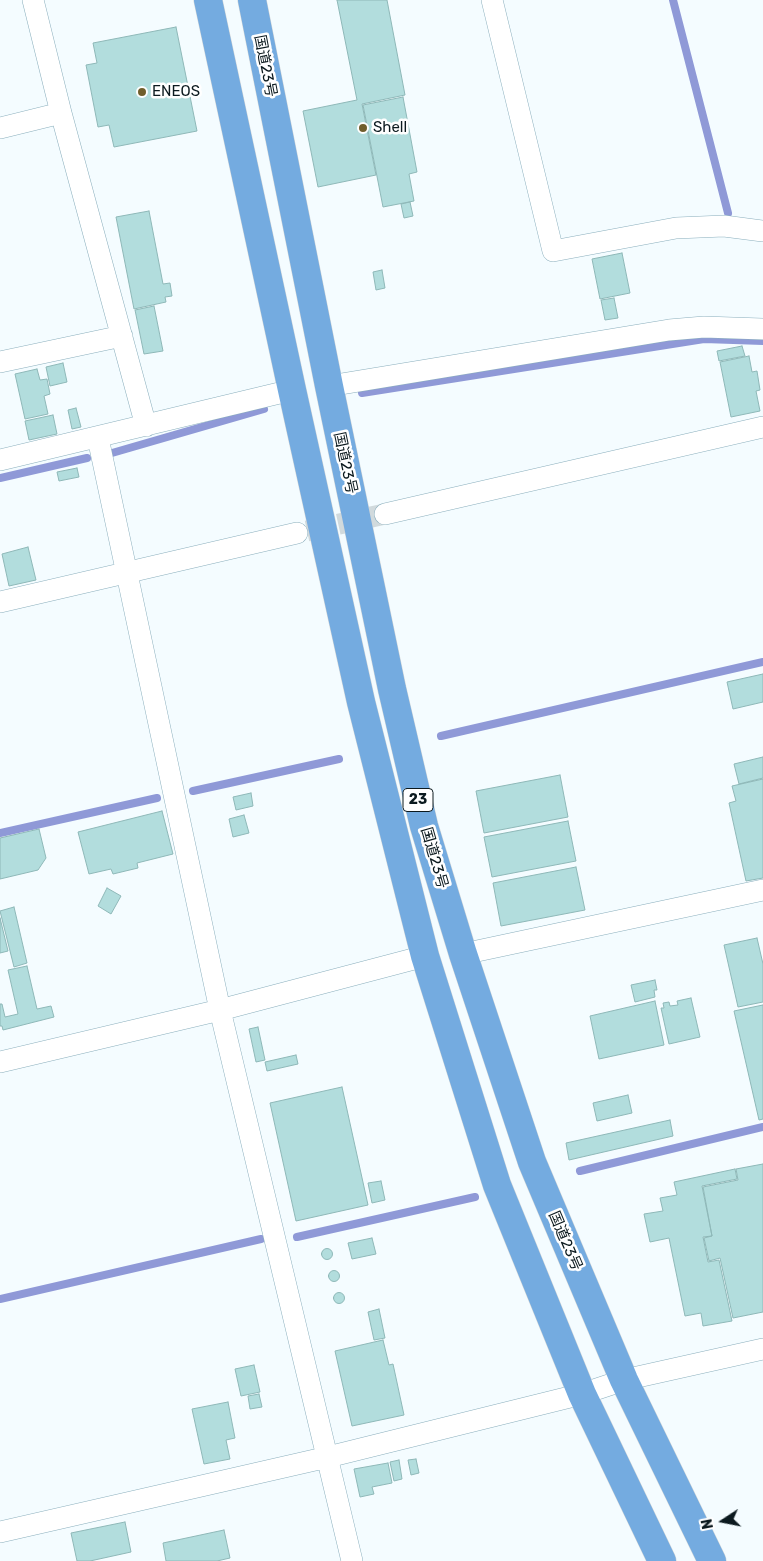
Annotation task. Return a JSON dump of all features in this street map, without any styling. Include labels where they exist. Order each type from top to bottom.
[{"type":"highway","name":"国道23号","points":[[208,0],[361,702],[425,956],[497,1185],[582,1394],[662,1561]]},
{"type":"highway","name":"国道23号","points":[[252,0],[392,689],[420,808],[463,954],[532,1162],[624,1380],[712,1561]]},
{"type":"street","points":[[33,0],[61,113],[146,426]]},
{"type":"street","points":[[492,0],[553,251],[676,228],[724,226],[763,231]]},
{"type":"street","points":[[0,128],[61,113]]},
{"type":"street","points":[[329,386],[669,330],[704,327],[763,329]]},
{"type":"street","points":[[0,362],[122,336]]},
{"type":"street","points":[[0,460],[292,390]]},
{"type":"street","points":[[385,514],[763,427]]},
{"type":"street","points":[[98,438],[220,1010],[352,1561]]},
{"type":"street","points":[[0,602],[297,533]]},
{"type":"street","points":[[463,954],[763,890]]},
{"type":"street","points":[[0,1062],[220,1010],[425,956]]},
{"type":"street","points":[[0,1532],[328,1457],[582,1394],[624,1380],[763,1349]]},
{"type":"building","points":[[337,0],[387,0],[405,95],[362,104],[376,175],[318,187],[303,111],[357,100]]},
{"type":"building","points":[[176,27],[197,131],[114,147],[109,125],[98,127],[86,65],[97,63],[93,43]]},
{"type":"building","points":[[403,97],[417,172],[409,174],[414,201],[383,207],[363,105]]},
{"type":"building","points":[[410,202],[413,216],[404,218],[401,204]]},
{"type":"building","points":[[149,211],[163,284],[170,283],[172,296],[165,297],[166,302],[134,309],[116,217]]},
{"type":"building","points":[[622,253],[630,293],[600,299],[592,259]]},
{"type":"building","points":[[382,270],[385,288],[376,290],[373,272]]},
{"type":"building","points":[[614,298],[618,318],[605,320],[601,300]]},
{"type":"building","points":[[154,306],[163,351],[144,354],[135,310]]},
{"type":"building","points":[[742,346],[745,356],[719,361],[717,351]]},
{"type":"building","points":[[749,356],[752,372],[757,371],[760,390],[756,391],[760,411],[731,417],[720,362]]},
{"type":"building","points":[[63,363],[67,382],[50,386],[46,367]]},
{"type":"building","points":[[37,369],[40,380],[47,379],[50,394],[44,396],[48,414],[25,419],[15,374]]},
{"type":"building","points":[[76,408],[81,427],[72,429],[68,410]]},
{"type":"building","points":[[53,415],[57,434],[29,440],[25,421]]},
{"type":"building","points":[[77,468],[79,477],[59,481],[57,472]]},
{"type":"building","points":[[28,547],[36,580],[9,586],[2,554]]},
{"type":"building","points":[[763,674],[763,702],[733,709],[727,682]]},
{"type":"building","points":[[763,757],[763,778],[739,784],[734,764]]},
{"type":"building","points":[[560,775],[568,817],[484,833],[476,791]]},
{"type":"building","points":[[763,779],[763,878],[746,881],[729,803],[736,801],[732,786]]},
{"type":"building","points":[[251,793],[253,806],[236,810],[233,797]]},
{"type":"building","points":[[162,811],[173,854],[137,863],[138,868],[113,874],[111,869],[89,874],[78,832]]},
{"type":"building","points":[[244,815],[249,833],[233,837],[229,819]]},
{"type":"building","points":[[568,821],[576,861],[492,877],[484,837]]},
{"type":"building","points":[[39,829],[46,858],[38,870],[0,879],[0,838]]},
{"type":"building","points":[[576,867],[585,910],[501,926],[493,883]]},
{"type":"building","points":[[107,888],[121,896],[111,914],[98,906]]},
{"type":"building","points":[[14,907],[27,963],[14,967],[0,911]]},
{"type":"building","points":[[0,918],[8,951],[0,953]]},
{"type":"building","points":[[757,938],[763,964],[763,1002],[738,1007],[724,945]]},
{"type":"building","points":[[27,966],[37,1009],[51,1006],[54,1017],[3,1030],[2,1026],[0,1026],[0,1004],[2,1004],[5,1017],[18,1014],[8,970]]},
{"type":"building","points":[[655,980],[657,990],[654,990],[655,997],[635,1002],[631,985]]},
{"type":"building","points":[[691,998],[700,1037],[669,1044],[661,1008],[664,1008],[663,1003],[669,1002],[670,1006],[678,1005],[677,1001]]},
{"type":"building","points":[[655,1001],[664,1045],[599,1059],[590,1016]]},
{"type":"building","points":[[763,1005],[763,1119],[759,1120],[734,1011]]},
{"type":"building","points":[[258,1027],[265,1060],[256,1062],[249,1029]]},
{"type":"building","points":[[296,1055],[298,1064],[267,1071],[265,1062]]},
{"type":"building","points":[[342,1087],[368,1205],[296,1221],[270,1103]]},
{"type":"building","points":[[628,1095],[632,1113],[597,1121],[593,1103]]},
{"type":"building","points":[[670,1120],[673,1136],[569,1160],[566,1143]]},
{"type":"building","points":[[763,1164],[763,1312],[733,1318],[720,1258],[709,1261],[704,1238],[712,1236],[703,1187],[738,1180],[736,1169]]},
{"type":"building","points":[[735,1169],[737,1179],[702,1186],[712,1236],[703,1237],[708,1262],[719,1260],[732,1321],[703,1326],[701,1313],[685,1316],[669,1238],[650,1242],[644,1214],[663,1211],[660,1198],[677,1195],[674,1182]]},
{"type":"building","points":[[381,1181],[385,1200],[372,1203],[368,1183]]},
{"type":"building","points":[[372,1238],[376,1254],[352,1259],[348,1243]]},
{"type":"building","points":[[327,1248],[333,1254],[327,1260],[321,1254]]},
{"type":"building","points":[[334,1270],[340,1276],[334,1282],[328,1276]]},
{"type":"building","points":[[339,1292],[345,1298],[339,1304],[333,1298]]},
{"type":"building","points":[[379,1309],[385,1338],[374,1340],[368,1312]]},
{"type":"building","points":[[383,1340],[389,1365],[393,1364],[404,1415],[352,1426],[335,1351]]},
{"type":"building","points":[[254,1365],[260,1392],[241,1396],[235,1369]]},
{"type":"building","points":[[259,1394],[262,1407],[250,1409],[248,1396]]},
{"type":"building","points":[[228,1402],[235,1438],[226,1440],[230,1459],[204,1464],[192,1409]]},
{"type":"building","points":[[416,1459],[419,1473],[411,1475],[408,1460]]},
{"type":"building","points":[[399,1460],[402,1479],[394,1481],[390,1462]]},
{"type":"building","points":[[388,1463],[392,1483],[372,1487],[374,1494],[360,1497],[354,1469]]},
{"type":"building","points":[[125,1522],[131,1552],[90,1561],[77,1561],[71,1533]]},
{"type":"building","points":[[224,1530],[230,1558],[217,1561],[166,1561],[163,1543]]},
{"type":"waterway","points":[[673,0],[728,213]]},
{"type":"waterway","points":[[362,393],[704,339],[763,341]]},
{"type":"waterway","points":[[112,453],[264,409]]},
{"type":"waterway","points":[[0,478],[87,458]]},
{"type":"waterway","points":[[441,736],[763,662]]},
{"type":"waterway","points":[[193,791],[339,759]]},
{"type":"waterway","points":[[0,833],[157,798]]},
{"type":"waterway","points":[[580,1171],[763,1127]]},
{"type":"waterway","points":[[297,1237],[475,1197]]},
{"type":"waterway","points":[[0,1299],[261,1239]]},
{"type":"tunnel","points":[[307,531],[385,514]]},
{"type":"place","name":"ENEOS","points":[[142,92]]},
{"type":"place","name":"Shell","points":[[363,128]]}]
